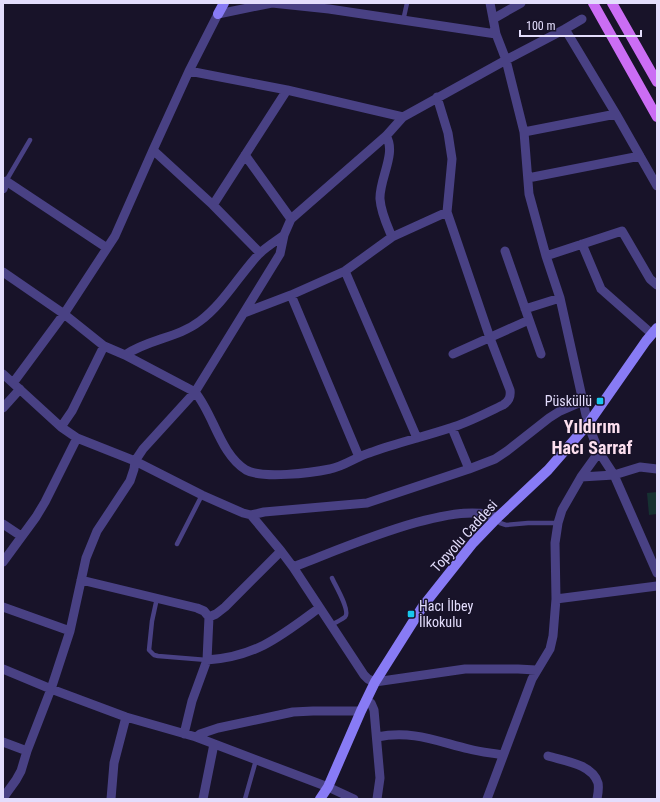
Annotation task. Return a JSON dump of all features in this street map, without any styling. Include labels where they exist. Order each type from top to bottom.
[{"type":"main road","points":[[593,3],[657,117]]},
{"type":"main road","points":[[612,3],[657,82]]},
{"type":"street","points":[[3,408],[107,248],[122,221],[152,150],[189,71],[224,3]]},
{"type":"street","points":[[218,14],[272,3],[329,9],[496,34]]},
{"type":"street","points":[[490,3],[496,34],[506,60],[524,132],[529,194],[546,256],[560,298],[588,424],[599,452],[614,475],[657,573]]},
{"type":"street","points":[[493,19],[521,3]]},
{"type":"street","points":[[3,798],[21,771],[27,751],[52,689],[70,631],[86,558],[97,531],[130,482],[135,462],[143,449],[195,392],[280,254],[284,235],[291,220],[386,136],[403,117],[437,97],[582,19]]},
{"type":"street","points":[[565,29],[657,186]]},
{"type":"street","points":[[189,71],[287,90],[403,117]]},
{"type":"street","points":[[213,205],[287,90]]},
{"type":"street","points":[[3,272],[64,314],[104,346],[125,355],[195,392],[202,401],[229,454],[245,469],[253,473],[294,474],[332,469],[359,457],[452,428],[503,405],[510,398],[510,390],[447,212],[452,159],[448,133],[437,97]]},
{"type":"street","points":[[524,132],[616,114]]},
{"type":"street","points":[[386,136],[390,144],[390,151],[381,188],[380,200],[382,213],[392,237]]},
{"type":"street","points":[[152,150],[213,205],[260,253]]},
{"type":"street","points":[[245,155],[291,220]]},
{"type":"street","points":[[528,178],[640,156]]},
{"type":"street","points":[[4,183],[107,248]]},
{"type":"street","points":[[244,313],[291,295],[345,271],[392,237],[447,212]]},
{"type":"street","points":[[546,256],[622,231],[650,279],[657,286]]},
{"type":"street","points":[[125,355],[144,344],[186,330],[200,321],[214,309],[260,253],[284,235]]},
{"type":"street","points":[[582,244],[601,289],[654,331]]},
{"type":"street","points":[[505,251],[541,354]]},
{"type":"street","points":[[345,271],[417,438]]},
{"type":"street","points":[[291,295],[359,457]]},
{"type":"street","points":[[526,309],[560,298]]},
{"type":"street","points":[[453,354],[529,320]]},
{"type":"street","name":"Topyolu Caddesi","points":[[320,799],[328,787],[375,682],[423,606],[454,565],[497,518],[548,470],[588,424],[654,331]]},
{"type":"street","points":[[61,427],[72,411],[104,346]]},
{"type":"street","points":[[3,374],[61,427],[77,438],[135,462],[202,495],[251,515],[264,512],[368,503],[469,469],[495,459],[550,418],[566,408],[583,401]]},
{"type":"street","points":[[452,428],[469,469]]},
{"type":"street","points":[[3,562],[36,517],[45,502],[77,438]]},
{"type":"street","points":[[487,799],[536,670],[550,649],[555,624],[555,543],[558,523],[567,500],[599,452]]},
{"type":"street","points":[[581,477],[614,475],[640,467],[657,469]]},
{"type":"street","points":[[293,567],[407,525],[472,512],[484,513],[497,518]]},
{"type":"street","points":[[251,515],[293,567],[318,608],[368,679],[375,682],[465,669],[536,670]]},
{"type":"street","points":[[3,524],[21,536]]},
{"type":"street","points":[[209,617],[225,607],[281,551]]},
{"type":"street","points":[[81,580],[197,608],[204,611],[209,617],[207,660],[192,701],[184,734]]},
{"type":"street","points":[[556,599],[657,586]]},
{"type":"street","points":[[3,606],[70,631]]},
{"type":"street","points":[[207,660],[234,657],[256,650],[283,635],[318,608]]},
{"type":"street","points":[[3,669],[126,717],[196,737],[328,787],[349,798]]},
{"type":"street","points":[[366,700],[371,703],[374,710],[380,778],[377,799]]},
{"type":"street","points":[[196,737],[200,734],[218,728],[293,712],[361,711]]},
{"type":"street","points":[[111,799],[114,763],[126,717]]},
{"type":"street","points":[[377,737],[398,734],[415,735],[471,750],[503,755]]},
{"type":"street","points":[[3,742],[27,751]]},
{"type":"street","points":[[203,799],[214,744]]},
{"type":"street","points":[[548,756],[574,762],[594,774],[598,785],[597,799]]},
{"type":"lane","points":[[403,21],[407,3]]},
{"type":"lane","points":[[4,183],[30,140]]},
{"type":"lane","points":[[177,544],[202,495]]},
{"type":"lane","points":[[497,518],[500,522],[506,525],[558,523]]},
{"type":"lane","points":[[331,625],[345,617],[346,613],[346,607],[332,578]]},
{"type":"lane","points":[[156,598],[149,650],[154,655],[158,656],[207,660]]},
{"type":"lane","points":[[245,799],[256,760]]},
{"type":"green space","points":[[657,492],[657,514],[649,515],[647,493]]},
{"type":"place","name":"Püsküllü","points":[[600,401]]},
{"type":"place","name":"Hacı İlbey İlkokulu","points":[[411,614]]},
{"type":"district","name":"Yıldırım Hacı Sarraf","points":[[592,436]]}]
